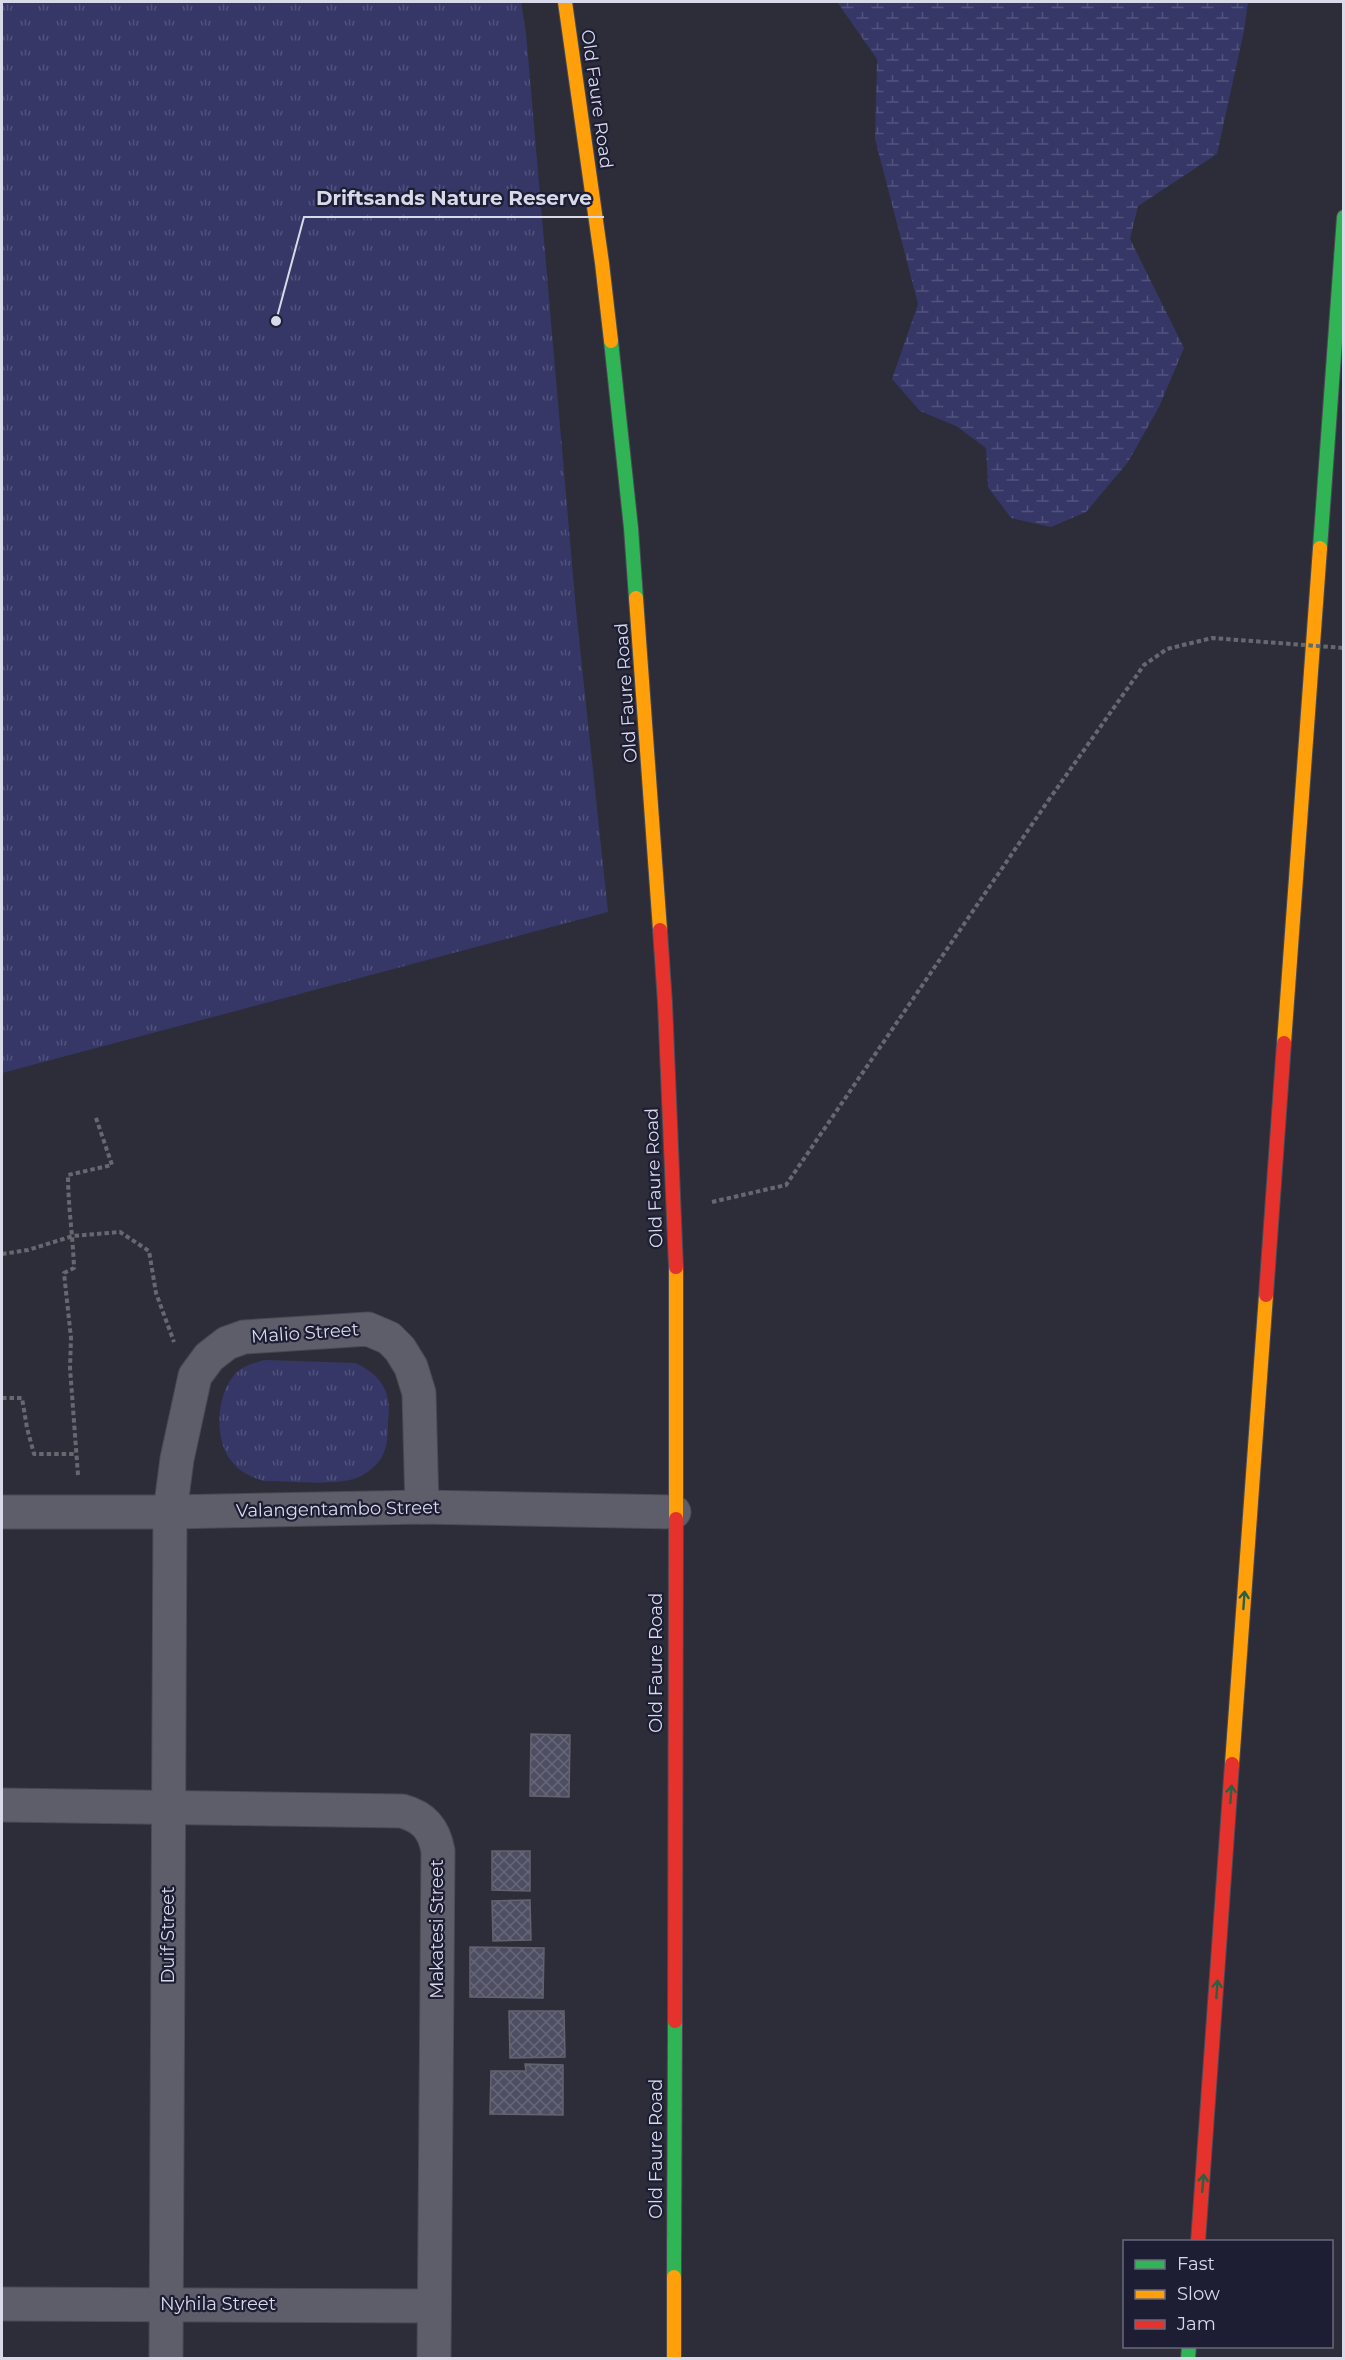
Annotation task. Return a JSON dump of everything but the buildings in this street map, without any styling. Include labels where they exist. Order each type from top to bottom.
[{"type":"main road","name":"Old Faure Road","points":[[565,2],[603,275],[631,528],[646,710],[663,972],[676,1253],[675,2358]]},
{"type":"main road","points":[[1198,2240],[1344,217]]},
{"type":"street","name":"Malio Street","points":[[170,1512],[177,1459],[195,1376],[209,1357],[227,1343],[244,1337],[368,1329],[389,1338],[400,1349],[411,1367],[419,1393],[422,1507]]},
{"type":"street","name":"Valangentambo Street","points":[[2,1512],[170,1512],[422,1507],[674,1512]]},
{"type":"street","name":"Duif Street","points":[[166,2358],[170,1512]]},
{"type":"street","name":"Makatesi Street","points":[[2,1805],[402,1811],[423,1819],[435,1836],[438,1851],[434,2358]]},
{"type":"street","name":"Nyhila Street","points":[[2,2304],[434,2306]]},
{"type":"path","points":[[702,1204],[786,1185],[1048,801],[1144,665],[1167,649],[1212,638],[1344,648]]},
{"type":"path","points":[[79,1512],[80,1484],[70,1368],[71,1338],[64,1273],[74,1268],[73,1236],[68,1205],[68,1175],[112,1165],[95,1115]]},
{"type":"path","points":[[2,1254],[28,1250],[73,1236],[120,1232],[149,1251],[156,1293],[172,1338],[195,1376]]},
{"type":"path","points":[[2,1398],[22,1398],[34,1454],[76,1454]]},
{"type":"green space","points":[[2,2],[521,2],[526,33],[576,610],[608,912],[2,1073]]},
{"type":"green space","points":[[837,2],[1248,2],[1244,31],[1217,154],[1138,206],[1130,239],[1184,348],[1159,407],[1128,462],[1086,512],[1051,527],[1011,518],[988,487],[986,448],[956,426],[920,411],[892,379],[918,304],[875,139],[877,59]]},
{"type":"green space","points":[[265,1360],[355,1363],[369,1370],[383,1385],[389,1410],[386,1447],[375,1466],[361,1476],[352,1479],[314,1483],[264,1481],[247,1474],[236,1466],[227,1454],[220,1431],[224,1393],[229,1382],[239,1370]]},
{"type":"traffic: fast","points":[[1320,548],[1344,217]]},
{"type":"traffic: fast","points":[[611,341],[631,528],[636,598]]},
{"type":"traffic: fast","points":[[674,2277],[675,2021]]},
{"type":"traffic: fast","points":[[1188,2358],[1189,2348]]},
{"type":"traffic: slow","points":[[565,2],[611,341]]},
{"type":"traffic: slow","points":[[1284,1043],[1320,548]]},
{"type":"traffic: slow","points":[[636,598],[660,930]]},
{"type":"traffic: slow","points":[[676,1267],[676,1519]]},
{"type":"traffic: slow","points":[[1232,1764],[1266,1295]]},
{"type":"traffic: slow","points":[[674,2277],[674,2358]]},
{"type":"traffic: jam","points":[[660,930],[676,1267]]},
{"type":"traffic: jam","points":[[1266,1295],[1284,1043]]},
{"type":"traffic: jam","points":[[675,2021],[676,1519]]},
{"type":"traffic: jam","points":[[1198,2240],[1232,1764]]},
{"type":"place","name":"Driftsands Nature Reserve","points":[[276,321]]}]
